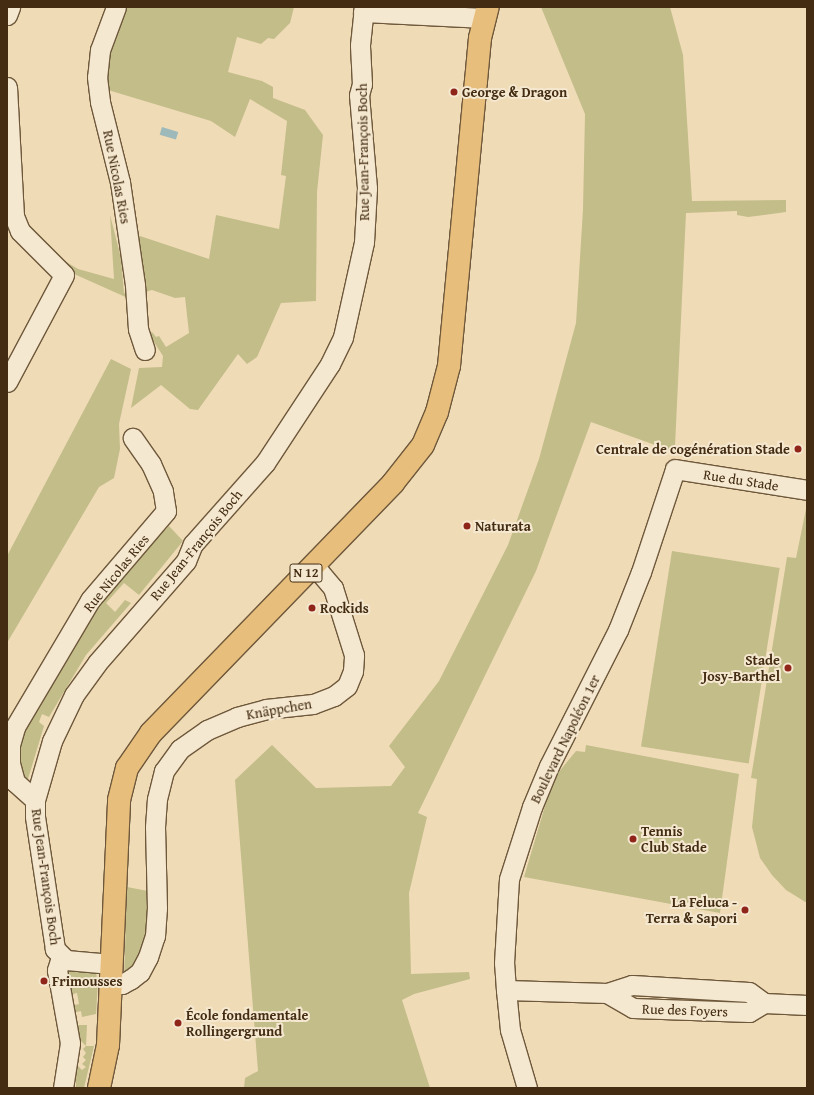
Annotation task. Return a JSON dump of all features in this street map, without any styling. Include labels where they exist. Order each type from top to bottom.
[{"type":"main road","name":"N 12","points":[[99,1088],[108,1045],[119,800],[127,768],[151,733],[393,483],[423,445],[437,412],[449,366],[485,21]]},
{"type":"street","points":[[7,15],[10,7]]},
{"type":"street","name":"Rue Nicolas Ries","points":[[116,7],[100,50],[97,77],[100,102],[120,182],[135,285],[138,329],[146,350]]},
{"type":"street","points":[[364,10],[485,21]]},
{"type":"street","name":"Rue Jean-François Boch","points":[[111,974],[61,957],[55,949],[35,816],[35,800],[52,742],[74,695],[96,662],[186,561],[193,544],[264,463],[330,364],[343,337],[364,242],[367,188],[360,95],[362,84],[360,45],[364,10]]},
{"type":"street","points":[[7,87],[14,216],[20,231],[64,275],[7,382]]},
{"type":"street","name":"Rue Nicolas Ries","points":[[35,800],[15,782],[10,763],[11,727],[90,600],[166,511],[163,490],[151,464],[133,438]]},
{"type":"street","name":"Rue du Stade","points":[[674,469],[807,490]]},
{"type":"street","name":"Boulevard Napoléon 1er","points":[[528,1088],[510,1030],[506,990],[504,963],[508,886],[532,807],[549,766],[618,630],[641,572],[674,469]]},
{"type":"street","name":"Knäppchen","points":[[111,974],[122,984],[140,972],[148,958],[155,936],[157,908],[155,826],[157,799],[164,771],[180,749],[207,730],[237,717],[266,709],[313,704],[334,696],[347,686],[353,671],[354,656],[333,588],[314,565]]},
{"type":"street","points":[[61,957],[57,970],[70,1043],[63,1088]]},
{"type":"street","name":"Rue des Foyers","points":[[506,990],[607,994],[633,1008],[748,1012],[764,1003],[807,1006]]},
{"type":"shaded area","points":[[125,7],[294,7],[290,23],[274,39],[268,38],[261,44],[237,37],[228,72],[262,81],[273,87],[273,98],[305,110],[323,135],[317,192],[316,301],[281,303],[257,357],[247,364],[238,354],[198,410],[190,409],[161,385],[131,408],[139,368],[162,367],[163,356],[149,334],[152,332],[156,337],[159,336],[166,347],[189,333],[185,297],[175,298],[152,290],[145,292],[137,235],[209,259],[216,215],[279,229],[286,176],[281,175],[287,121],[250,99],[235,137],[211,121],[108,90],[106,78],[109,53]]},
{"type":"shaded area","points":[[541,7],[670,7],[683,55],[692,201],[786,200],[786,212],[748,217],[737,215],[737,211],[686,213],[675,446],[669,450],[591,422],[536,571],[418,813],[427,817],[409,893],[411,974],[469,972],[470,979],[414,994],[402,1000],[430,1088],[244,1088],[245,1078],[258,1071],[235,780],[272,745],[316,788],[391,786],[405,767],[389,746],[439,681],[508,545],[539,459],[576,323],[583,209],[585,114]]},
{"type":"shaded area","points":[[110,215],[121,258],[124,293],[130,295],[130,299],[54,265],[58,257],[78,269],[114,279]]},
{"type":"shaded area","points":[[111,359],[131,369],[119,424],[120,449],[114,478],[99,487],[7,643],[7,556]]},
{"type":"shaded area","name":"Stade Josy-Barthel","points":[[806,509],[807,903],[786,890],[772,875],[760,858],[752,827],[757,779],[751,778],[787,557],[796,558]]},
{"type":"shaded area","points":[[169,526],[183,541],[139,595],[124,583],[106,603],[115,612],[125,600],[131,603],[86,655],[49,717],[42,714],[39,722],[44,726],[28,779],[23,779],[18,758],[18,745],[30,717],[116,581]]},
{"type":"shaded area","points":[[672,551],[780,568],[749,764],[641,747]]},
{"type":"shaded area","name":"Tennis Club Stade","points":[[586,745],[739,774],[720,913],[524,877],[553,779],[576,751],[585,752]]},
{"type":"shaded area","points":[[127,887],[153,892],[146,957],[124,979]]},
{"type":"shaded area","points":[[66,971],[96,974],[98,979],[96,1014],[82,1017],[81,1011],[72,1013],[71,1006],[79,1004],[77,993],[69,995],[67,989],[77,987],[75,977],[65,979]]},
{"type":"shaded area","points":[[75,1025],[87,1025],[86,1046],[77,1037]]},
{"type":"shaded area","points":[[86,1046],[94,1046],[84,1088],[76,1088],[76,1064],[82,1070],[86,1067],[82,1064],[86,1060],[83,1057],[86,1053],[83,1049]]},
{"type":"water","points":[[162,127],[178,132],[176,140],[160,135]]},
{"type":"place","name":"George & Dragon","points":[[454,92]]},
{"type":"place","name":"Centrale de cogénération Stade","points":[[798,449]]},
{"type":"place","name":"Naturata","points":[[467,526]]},
{"type":"place","name":"Rockids","points":[[312,608]]},
{"type":"place","name":"Stade Josy-Barthel","points":[[788,668]]},
{"type":"place","name":"Tennis Club Stade","points":[[633,839]]},
{"type":"place","name":"La Feluca - Terra & Sapori","points":[[745,910]]},
{"type":"place","name":"Frimousses","points":[[44,981]]},
{"type":"place","name":"École fondamentale Rollingergrund","points":[[178,1023]]}]
